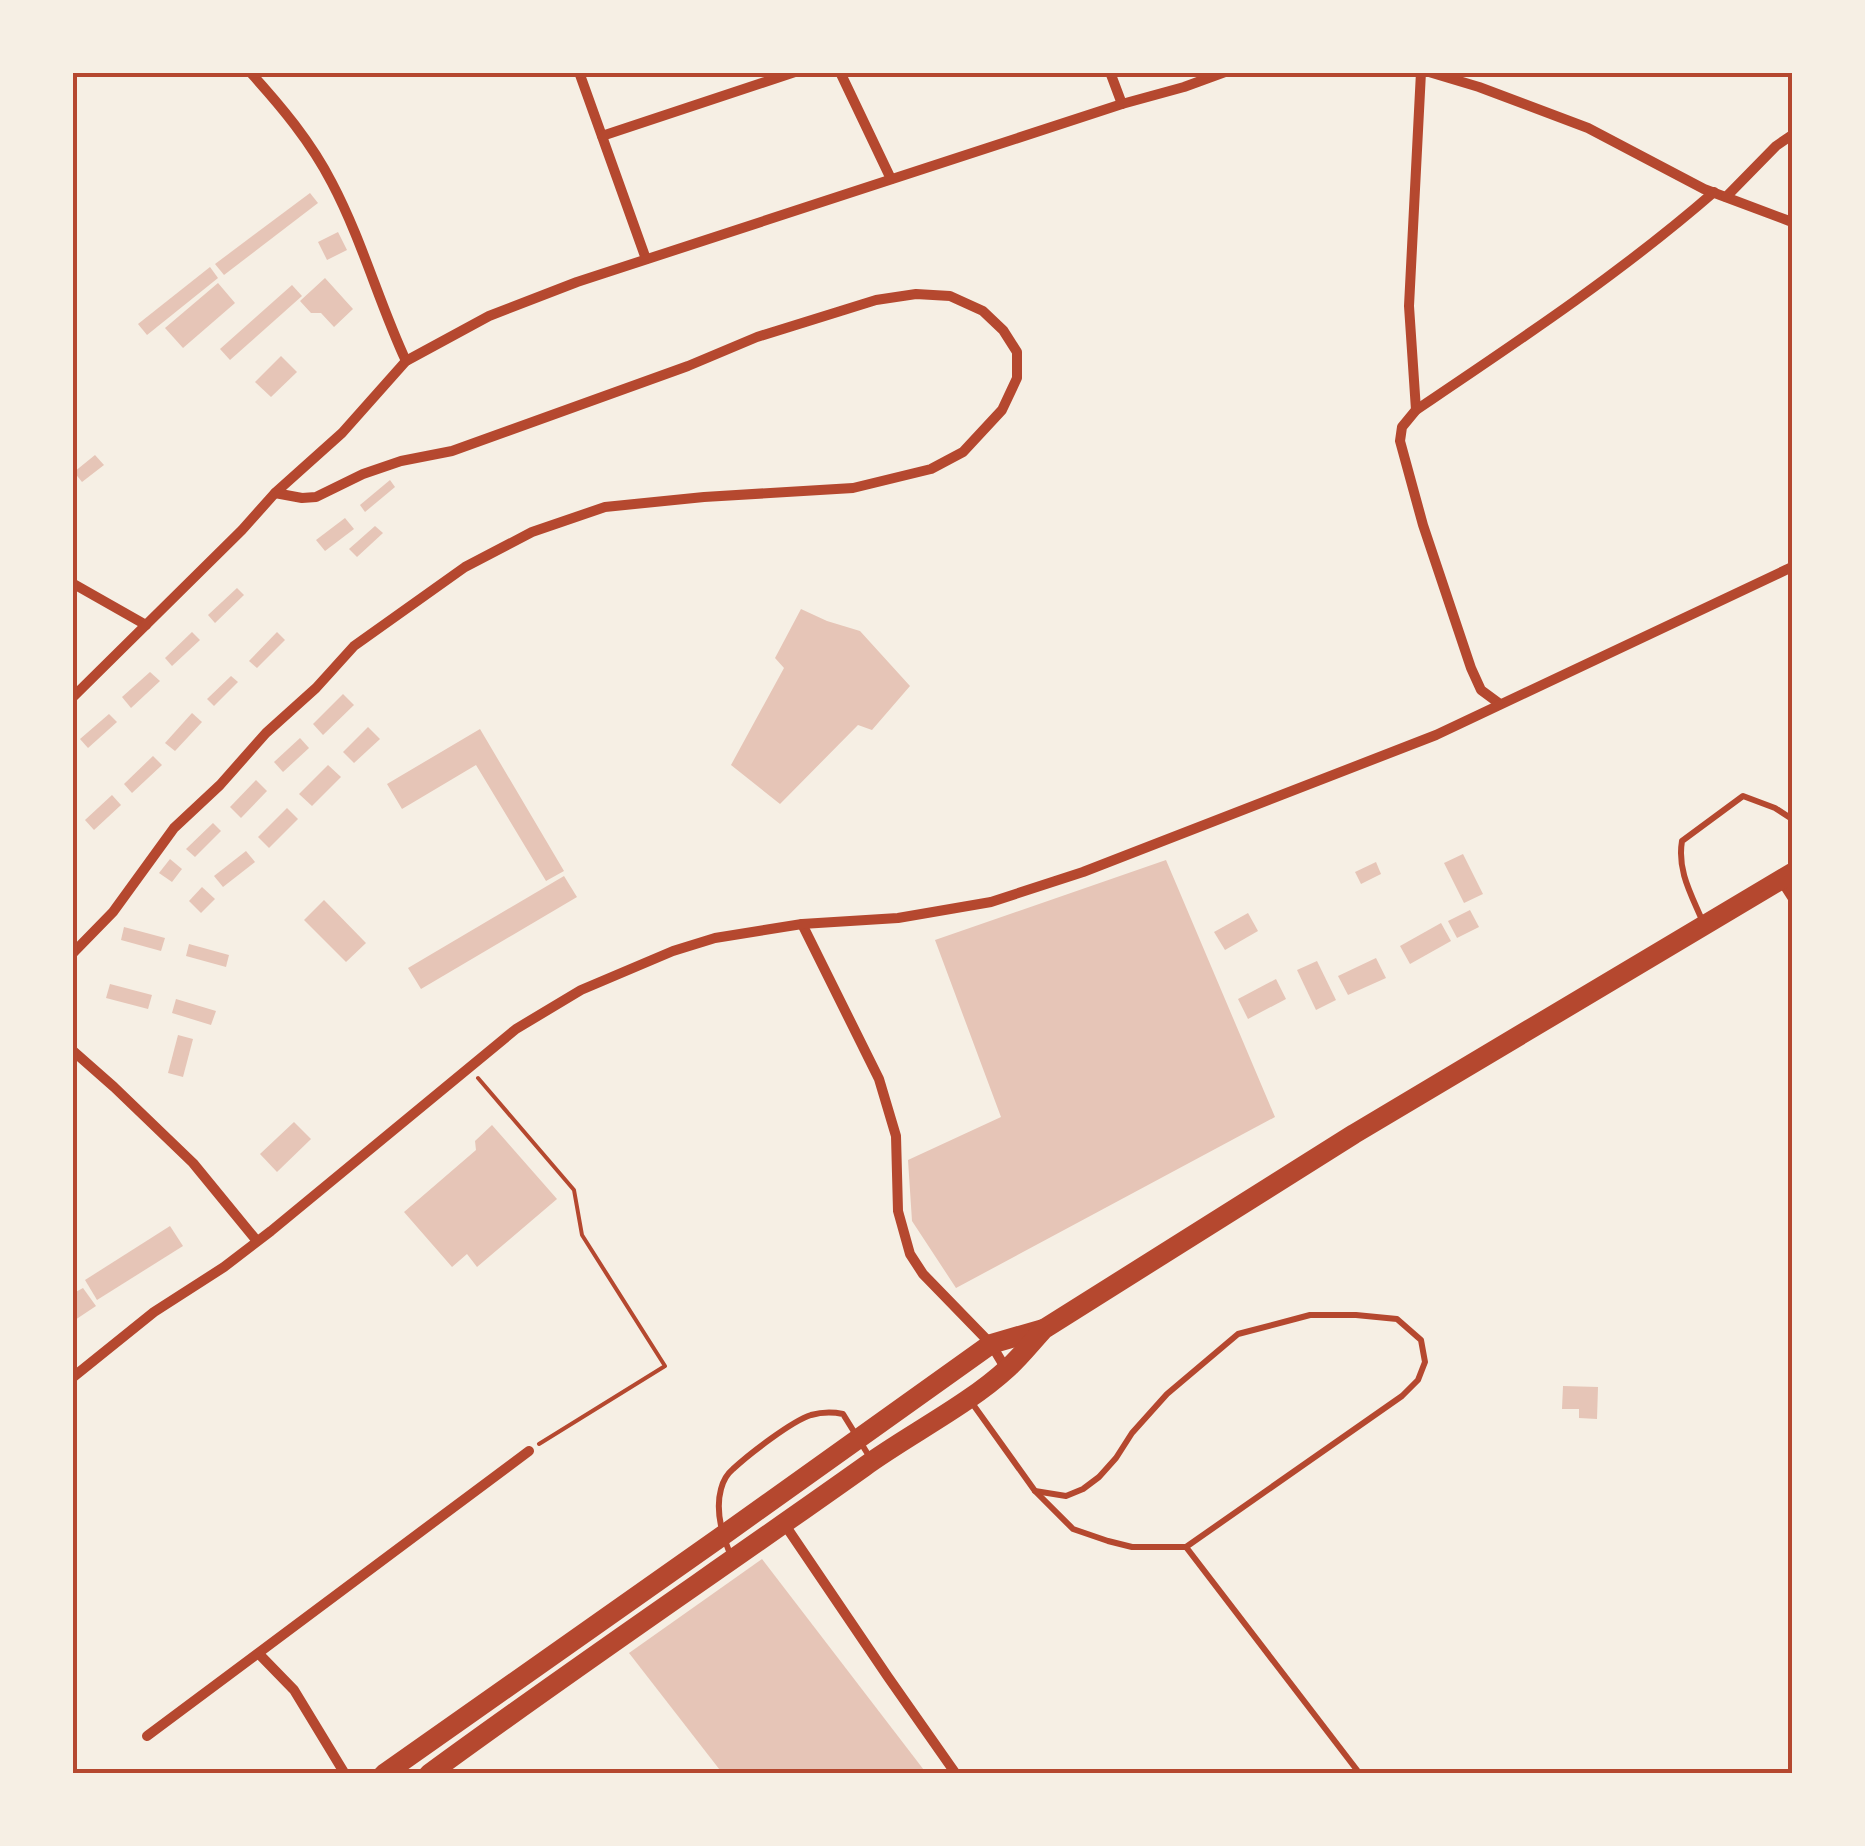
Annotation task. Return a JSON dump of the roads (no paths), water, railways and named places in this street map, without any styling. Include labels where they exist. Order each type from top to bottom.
[{"type":"highway","points":[[428,1774],[1007,1370],[1044,1329],[1354,1134],[1704,926],[1788,884]]},
{"type":"highway","points":[[384,1774],[990,1344],[1044,1329]]},
{"type":"street","points":[[250,72],[300,132],[332,182],[406,361]]},
{"type":"street","points":[[579,72],[646,259]]},
{"type":"street","points":[[602,136],[795,72]]},
{"type":"street","points":[[840,72],[892,179]]},
{"type":"street","points":[[1110,72],[1122,104]]},
{"type":"street","points":[[72,698],[276,492],[342,433],[406,361],[489,316],[646,259],[1225,72]]},
{"type":"street","points":[[1416,410],[1409,306],[1421,72]]},
{"type":"street","points":[[1429,72],[1588,128],[1714,192],[1792,222]]},
{"type":"street","points":[[1726,196],[1792,135]]},
{"type":"street","points":[[1500,704],[1487,696],[1476,679],[1424,525],[1400,441],[1402,426],[1416,410],[1596,284],[1714,192]]},
{"type":"street","points":[[72,954],[113,912],[174,828],[354,646],[465,567],[532,532],[605,507],[853,488],[931,469],[962,452],[1002,410],[1017,378],[1017,352],[984,311],[950,296],[916,294],[876,300],[757,337],[469,445],[363,474],[316,497],[276,492]]},
{"type":"street","points":[[72,1378],[154,1312],[258,1241],[516,1029],[581,990],[673,951],[715,938],[802,924],[898,918],[991,902],[1082,872],[1436,734],[1792,567]]},
{"type":"street","points":[[72,583],[146,625]]},
{"type":"street","points":[[802,924],[879,1079],[896,1136],[898,1211],[910,1254],[923,1274],[990,1344],[1007,1370]]},
{"type":"street","points":[[72,1050],[193,1163],[258,1241]]},
{"type":"street","points":[[148,1736],[530,1451]]},
{"type":"street","points":[[785,1524],[956,1774]]},
{"type":"street","points":[[259,1654],[294,1690],[346,1774]]},
{"type":"lane","points":[[1704,926],[1682,876],[1682,841],[1743,796],[1792,819]]},
{"type":"lane","points":[[968,1398],[1035,1491],[1073,1529],[1108,1542],[1186,1548],[1402,1396],[1418,1380],[1425,1362],[1420,1340],[1397,1319],[1356,1314],[1310,1314],[1238,1334],[1167,1394],[1099,1477],[1066,1496],[1035,1491]]},
{"type":"lane","points":[[732,1560],[722,1536],[719,1497],[725,1477],[793,1425],[811,1415],[843,1414],[872,1462]]},
{"type":"lane","points":[[1186,1548],[1360,1774]]}]
